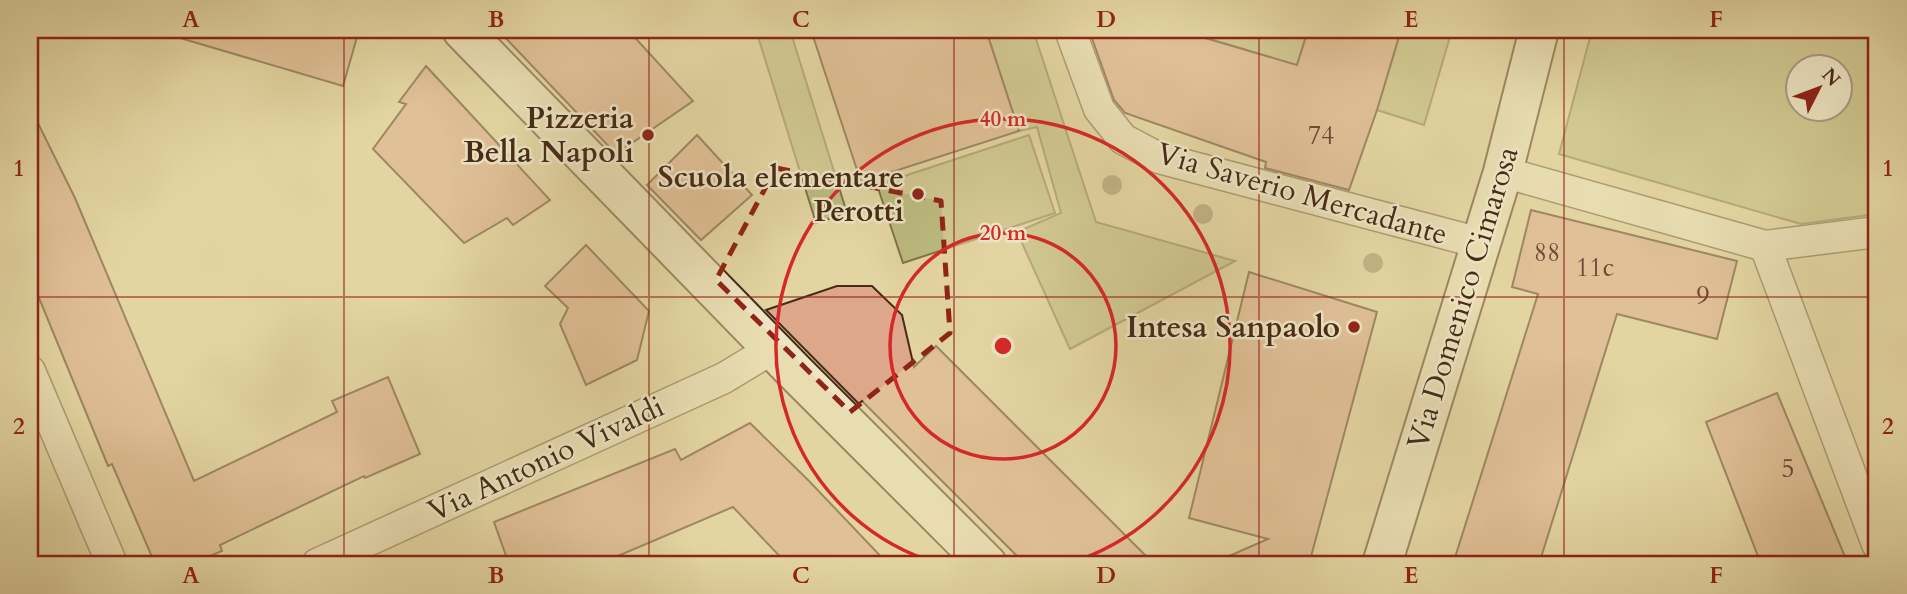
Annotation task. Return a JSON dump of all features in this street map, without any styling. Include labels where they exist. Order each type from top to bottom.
[{"type":"street","points":[[462,30],[772,349],[987,564]]},
{"type":"street","name":"Via Saverio Mercadante","points":[[1070,30],[1098,109],[1123,139],[1147,152],[1159,158],[1479,243]]},
{"type":"street","name":"Via Domenico Cimarosa","points":[[1382,564],[1503,172],[1539,30]]},
{"type":"street","points":[[1503,172],[1765,246],[1877,232]]},
{"type":"street","points":[[1765,246],[1877,544]]},
{"type":"street","name":"Via Antonio Vivaldi","points":[[317,564],[723,377],[772,349]]},
{"type":"street","points":[[30,372],[112,564]]},
{"type":"highlighted area","points":[[776,168],[941,201],[950,333],[850,412],[716,280]]},
{"type":"shaded area","points":[[756,30],[790,30],[847,213],[816,223]]},
{"type":"shaded area","points":[[986,30],[1033,30],[1096,222],[1235,261],[1070,349],[1017,232],[1061,213],[1037,127],[1019,131]]},
{"type":"shaded area","points":[[1178,30],[1308,30],[1267,160],[1220,146],[1247,50]]},
{"type":"shaded area","points":[[1401,30],[1452,30],[1424,125],[1377,110]]},
{"type":"shaded area","points":[[1592,30],[1877,30],[1877,214],[1801,224],[1559,154]]},
{"type":"shaded area","points":[[1029,135],[1055,213],[903,263],[877,185]]},
{"type":"building","points":[[181,30],[359,30],[343,86],[180,38]]},
{"type":"building","points":[[498,30],[628,30],[693,101],[616,154]]},
{"type":"building","points":[[811,30],[986,30],[1019,131],[861,182]]},
{"type":"building","points":[[1089,30],[1178,30],[1297,65],[1308,30],[1401,30],[1349,190],[1265,168],[1266,162],[1125,113],[1114,100]]},
{"type":"building","points":[[426,66],[550,200],[513,225],[507,218],[464,243],[373,149],[406,104],[399,102]]},
{"type":"building","points":[[30,107],[75,198],[194,481],[337,412],[332,401],[388,377],[420,454],[365,478],[364,476],[220,545],[222,551],[191,564],[155,564],[112,464],[108,466],[30,276]]},
{"type":"building","points":[[697,135],[752,195],[701,240],[647,185]]},
{"type":"building","points":[[1531,210],[1737,261],[1717,339],[1617,314],[1539,564],[1453,564],[1538,294],[1512,287]]},
{"type":"building","points":[[586,245],[649,311],[637,360],[586,385],[560,324],[568,308],[545,286]]},
{"type":"building","points":[[1249,272],[1377,312],[1309,564],[1211,564],[1268,539],[1189,518]]},
{"type":"building","points":[[837,286],[872,286],[902,315],[914,367],[936,346],[1154,564],[1025,564],[862,401],[859,404],[766,310]]},
{"type":"building","points":[[1777,393],[1848,564],[1761,564],[1706,422]]},
{"type":"building","points":[[750,423],[888,564],[787,564],[733,507],[599,564],[509,564],[494,522],[675,449],[681,460]]},
{"type":"place","name":"Pizzeria Bella Napoli","points":[[648,135]]},
{"type":"place","name":"Scuola elementare Perotti","points":[[918,194]]},
{"type":"place","name":"Intesa Sanpaolo","points":[[1354,327]]}]
